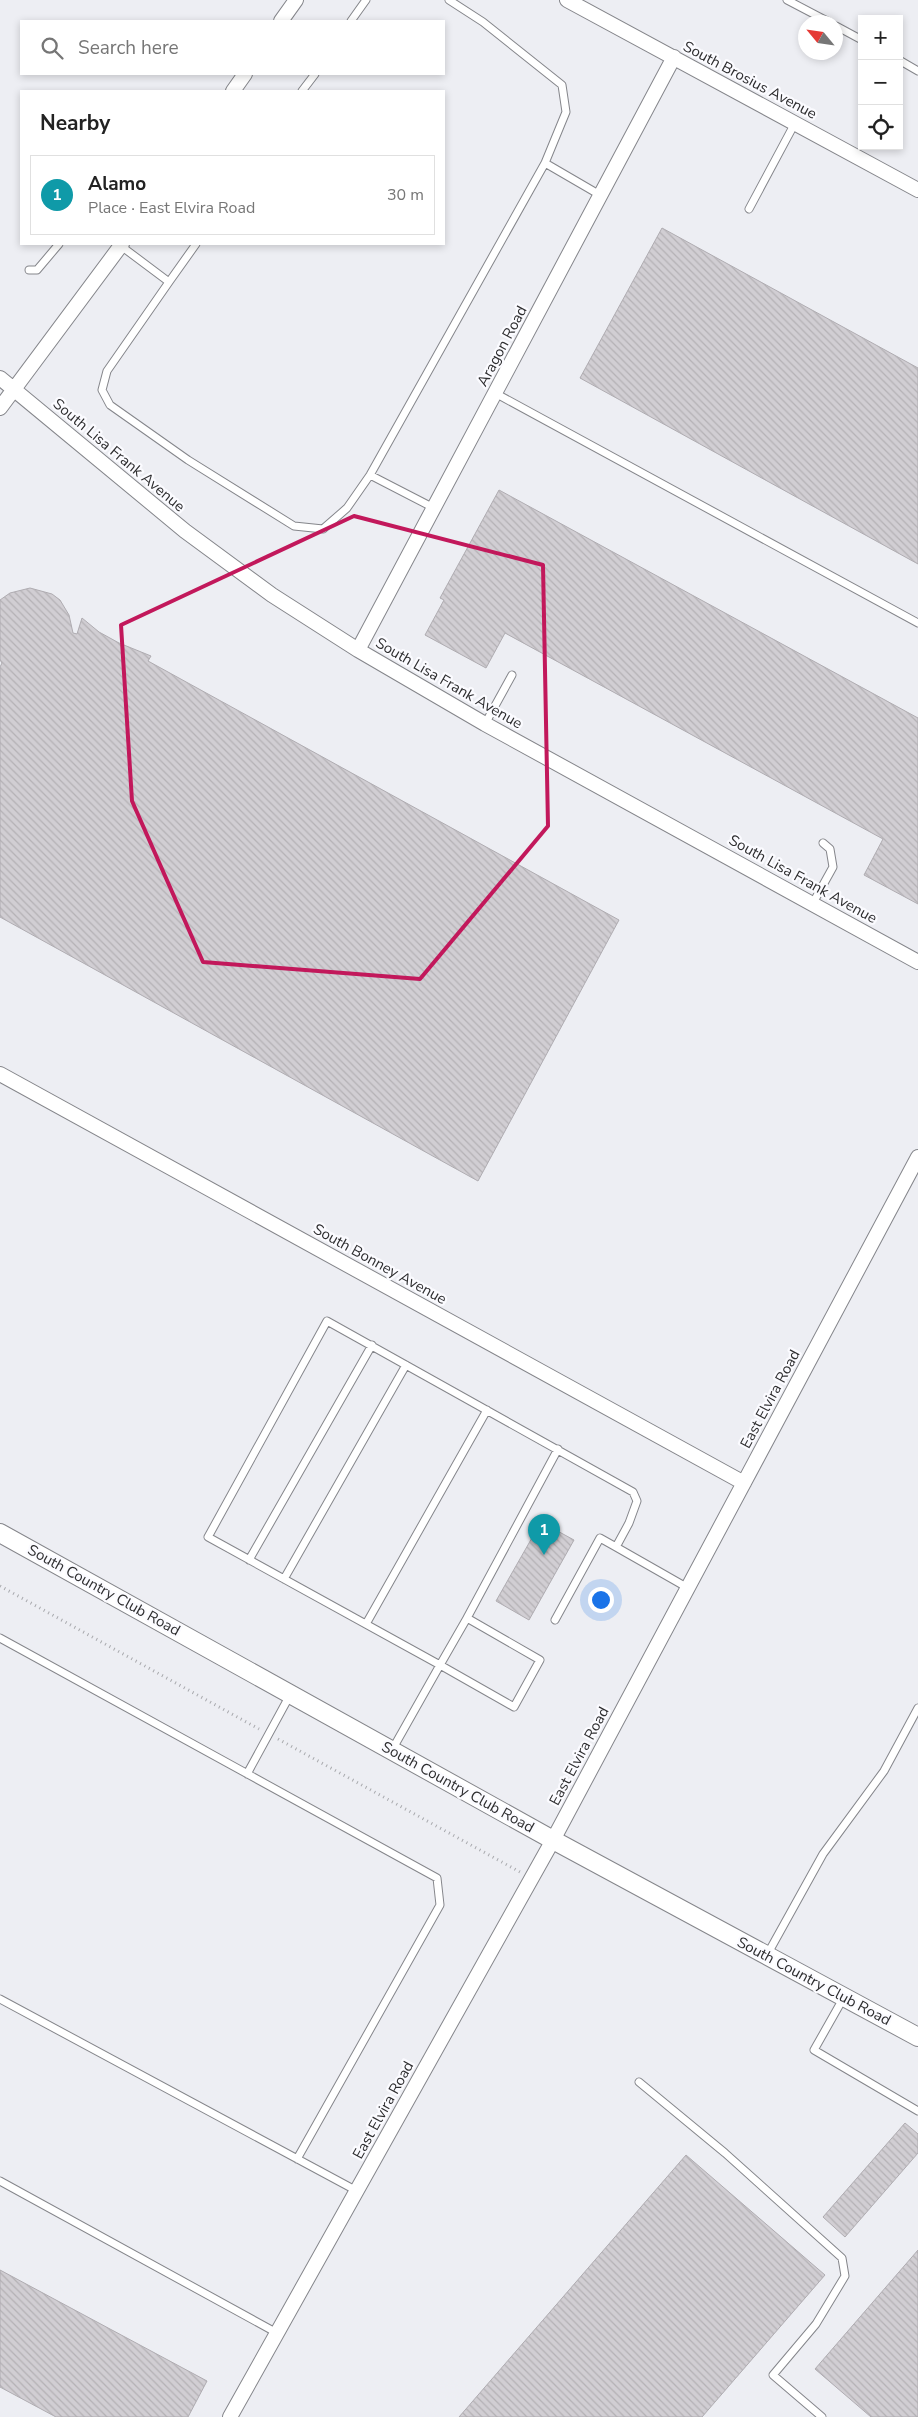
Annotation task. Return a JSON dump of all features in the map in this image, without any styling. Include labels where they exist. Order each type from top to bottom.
[{"type":"street","points":[[282,20],[296,0]]},
{"type":"street","name":"South Brosius Avenue","points":[[567,0],[918,190]]},
{"type":"street","name":"Aragon Road","points":[[358,650],[674,57]]},
{"type":"street","points":[[234,90],[244,75]]},
{"type":"street","points":[[0,408],[121,245]]},
{"type":"street","name":"South Lisa Frank Avenue","points":[[0,378],[185,531],[272,595],[358,650],[485,724],[918,962]]},
{"type":"street","name":"South Bonney Avenue","points":[[0,1074],[744,1483]]},
{"type":"street","name":"East Elvira Road","points":[[230,2417],[553,1840],[918,1157]]},
{"type":"street","name":"South Country Club Road","points":[[0,1532],[553,1840],[918,2037]]},
{"type":"lane","points":[[352,20],[366,0]]},
{"type":"lane","points":[[195,245],[107,372],[102,390],[110,405],[188,460],[294,526],[323,529],[347,508],[370,475],[545,163],[566,112],[562,85],[483,22],[449,0]]},
{"type":"lane","points":[[786,0],[815,15]]},
{"type":"lane","points":[[843,30],[858,38]]},
{"type":"lane","points":[[903,62],[918,71]]},
{"type":"lane","points":[[303,90],[314,75]]},
{"type":"lane","points":[[749,209],[795,123]]},
{"type":"lane","points":[[545,163],[600,195]]},
{"type":"lane","points":[[30,270],[38,270],[42,267],[58,245]]},
{"type":"lane","points":[[121,245],[169,282]]},
{"type":"lane","points":[[495,393],[918,623]]},
{"type":"lane","points":[[370,475],[434,508]]},
{"type":"lane","points":[[485,724],[512,675]]},
{"type":"lane","points":[[813,903],[833,867],[830,849],[823,844]]},
{"type":"lane","points":[[467,1618],[540,1660],[514,1707],[208,1537],[327,1321],[633,1492],[637,1501],[629,1523],[616,1547]]},
{"type":"lane","points":[[249,1560],[372,1346]]},
{"type":"lane","points":[[284,1579],[406,1365]]},
{"type":"lane","points":[[366,1624],[487,1410]]},
{"type":"lane","points":[[392,1750],[467,1618],[558,1450]]},
{"type":"lane","points":[[555,1620],[600,1538],[688,1588]]},
{"type":"lane","points":[[0,1638],[436,1878],[440,1905],[297,2159]]},
{"type":"lane","points":[[247,1774],[290,1694]]},
{"type":"lane","points":[[767,1956],[823,1854],[884,1770],[918,1708]]},
{"type":"lane","points":[[844,1997],[814,2050],[918,2111]]},
{"type":"lane","points":[[0,1999],[356,2191]]},
{"type":"lane","points":[[639,2082],[725,2153],[842,2258],[845,2276],[816,2324],[773,2375],[822,2417]]},
{"type":"lane","points":[[0,2181],[277,2333]]},
{"type":"highlighted area","points":[[354,516],[543,565],[548,826],[420,979],[203,962],[132,801],[121,625]]},
{"type":"building","points":[[662,228],[918,368],[918,564],[580,378]]},
{"type":"building","points":[[499,490],[918,718],[918,904],[864,875],[883,839],[505,633],[486,668],[425,635],[444,600],[440,598]]},
{"type":"building","points":[[30,588],[52,594],[60,600],[69,615],[73,633],[77,634],[82,618],[99,632],[119,643],[151,656],[148,661],[619,920],[478,1181],[0,917],[0,667],[2,663],[0,660],[0,600],[10,593]]},
{"type":"building","points":[[541,1522],[574,1540],[529,1620],[496,1601]]},
{"type":"building","points":[[905,2123],[918,2134],[918,2153],[845,2237],[823,2217]]},
{"type":"building","points":[[686,2155],[825,2275],[702,2417],[459,2417]]},
{"type":"building","points":[[918,2250],[918,2417],[871,2417],[815,2369]]},
{"type":"building","points":[[0,2270],[207,2381],[188,2417],[56,2417],[0,2387]]},
{"type":"place","name":"Alamo","points":[[544,1555]]}]
